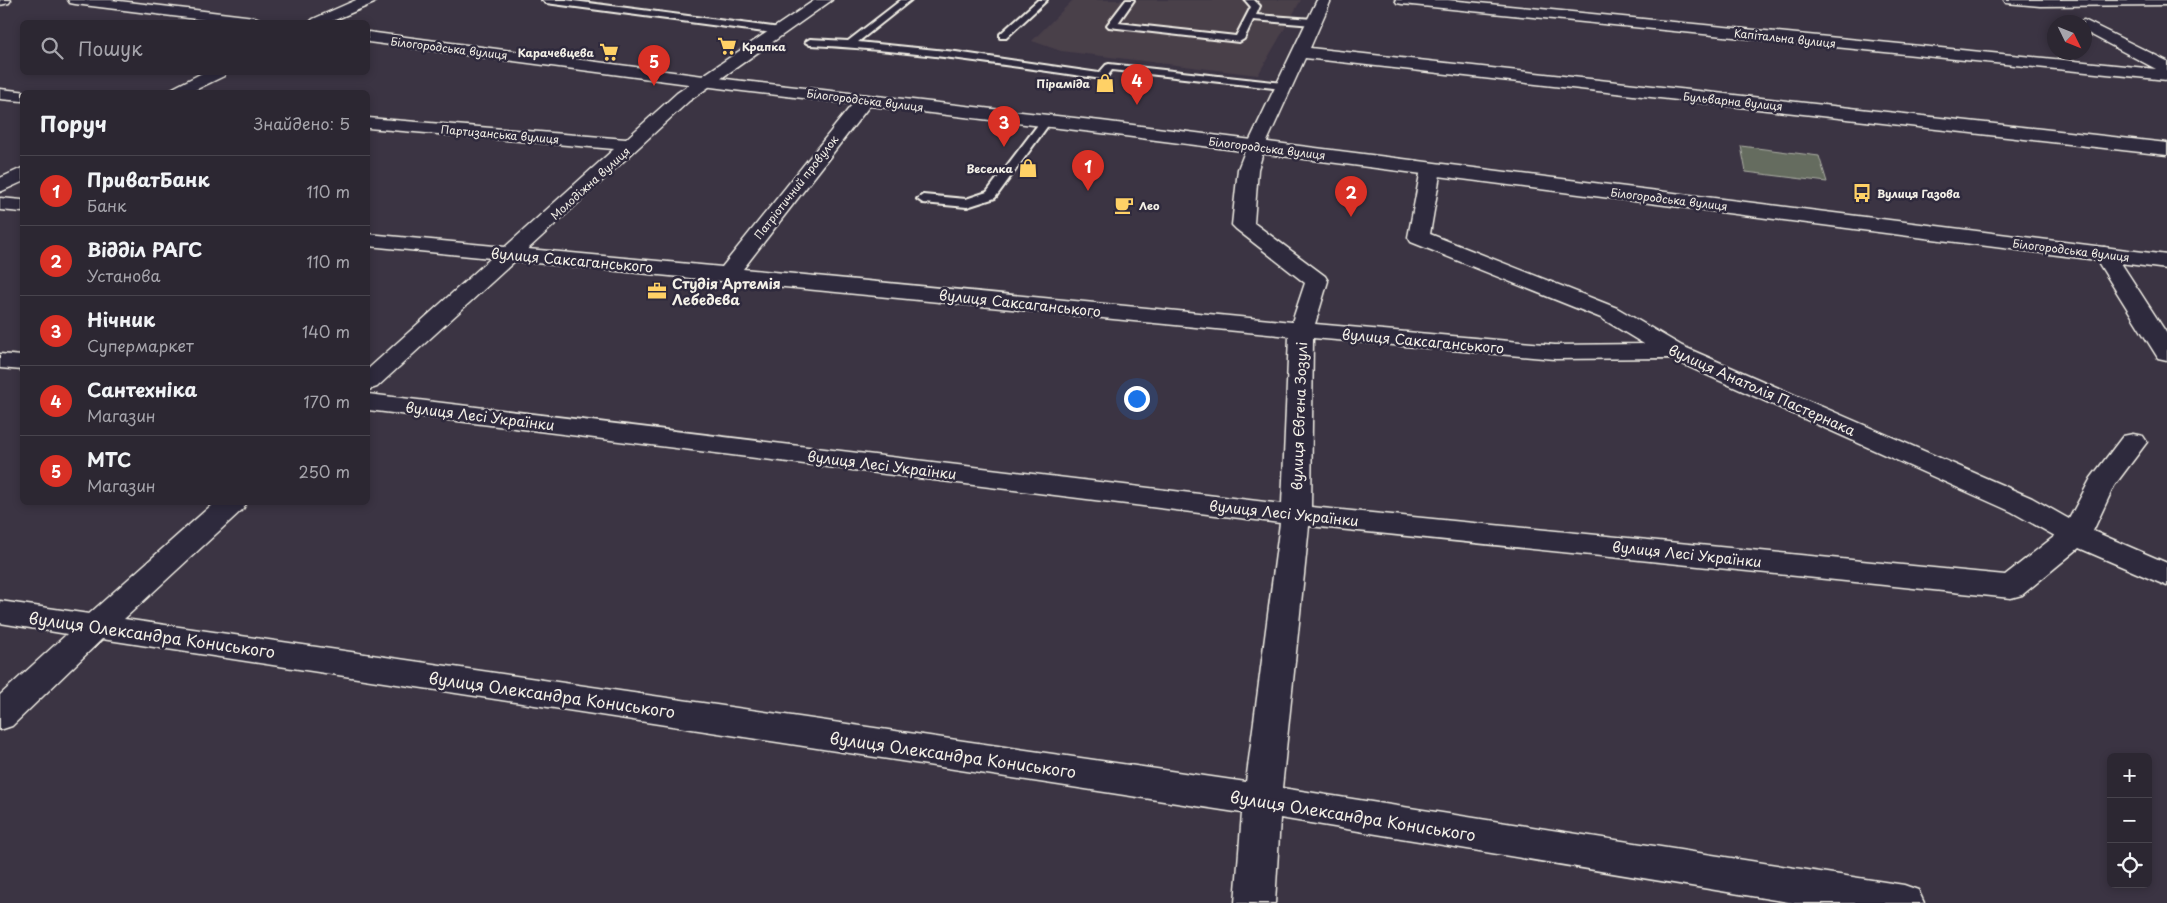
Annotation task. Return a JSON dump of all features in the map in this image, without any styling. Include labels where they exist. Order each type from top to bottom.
[{"type":"street","points":[[0,1],[4,0]]},
{"type":"street","points":[[75,0],[238,20]]},
{"type":"street","points":[[323,20],[369,0]]},
{"type":"street","name":"Молодіжна вулиця","points":[[370,380],[683,98],[733,61],[825,0]]},
{"type":"street","points":[[1256,146],[1282,86],[1324,0]]},
{"type":"street","name":"Капітальна вулиця","points":[[1402,0],[2167,75]]},
{"type":"street","points":[[2011,0],[2167,1]]},
{"type":"street","points":[[2038,1],[2065,15]]},
{"type":"street","points":[[2092,29],[2163,64]]},
{"type":"street","name":"Білогородська вулиця","points":[[370,37],[706,81],[1256,146],[2167,262]]},
{"type":"street","name":"Бульварна вулиця","points":[[1299,52],[2167,149]]},
{"type":"street","points":[[183,90],[212,75]]},
{"type":"street","points":[[0,94],[20,96]]},
{"type":"street","name":"Патріотичний провулок","points":[[728,274],[865,100]]},
{"type":"street","name":"Партизанська вулиця","points":[[370,123],[632,145]]},
{"type":"street","name":"вулиця Євгена Зозулі","points":[[1255,903],[1262,800],[1296,515],[1301,330],[1317,281],[1243,225],[1248,169],[1256,146]]},
{"type":"street","name":"вулиця Анатолія Пастернака","points":[[1431,169],[1419,237],[1609,313],[1673,351],[2022,505],[2076,535],[2167,574]]},
{"type":"street","points":[[0,186],[20,175]]},
{"type":"street","points":[[0,204],[20,206]]},
{"type":"street","name":"вулиця Саксаганського","points":[[370,240],[1301,330],[1555,352],[1673,351]]},
{"type":"street","points":[[2104,254],[2167,353]]},
{"type":"street","points":[[0,361],[20,363]]},
{"type":"street","name":"вулиця Лесі Українки","points":[[370,402],[1296,515],[2011,587],[2076,535],[2101,484],[2133,442]]},
{"type":"street","points":[[0,716],[230,505]]},
{"type":"street","name":"вулиця Олександра Кониського","points":[[0,612],[1262,800],[1904,903]]},
{"type":"lane","points":[[546,0],[780,31]]},
{"type":"lane","points":[[851,43],[906,0]]},
{"type":"lane","points":[[1004,36],[1042,0]]},
{"type":"lane","points":[[1130,0],[1112,25],[1239,39],[1256,6],[1249,0]]},
{"type":"lane","points":[[1252,17],[1313,22]]},
{"type":"lane","points":[[810,42],[851,43],[979,58],[1102,76],[1109,67],[1282,86]]},
{"type":"lane","points":[[923,199],[967,203],[991,195],[1047,120]]},
{"type":"shaded area","points":[[1073,0],[1301,0],[1258,75],[1061,51],[1032,41]]},
{"type":"green space","points":[[1741,146],[1819,156],[1827,182],[1746,172]]},
{"type":"place","name":"Крапка","points":[[727,46]]},
{"type":"place","name":"Карачевцева","points":[[609,52]]},
{"type":"place","name":"Піраміда","points":[[1105,83]]},
{"type":"place","name":"МТС","points":[[654,86]]},
{"type":"place","name":"Сантехніка","points":[[1137,105]]},
{"type":"place","name":"Нічник","points":[[1004,147]]},
{"type":"place","name":"Веселка","points":[[1028,168]]},
{"type":"place","name":"ПриватБанк","points":[[1088,191]]},
{"type":"place","name":"Вулиця Газова","points":[[1862,193]]},
{"type":"place","name":"Лео","points":[[1124,205]]},
{"type":"place","name":"Відділ РАГС","points":[[1351,217]]},
{"type":"place","name":"Студія Артемія Лебедєва","points":[[657,291]]}]
